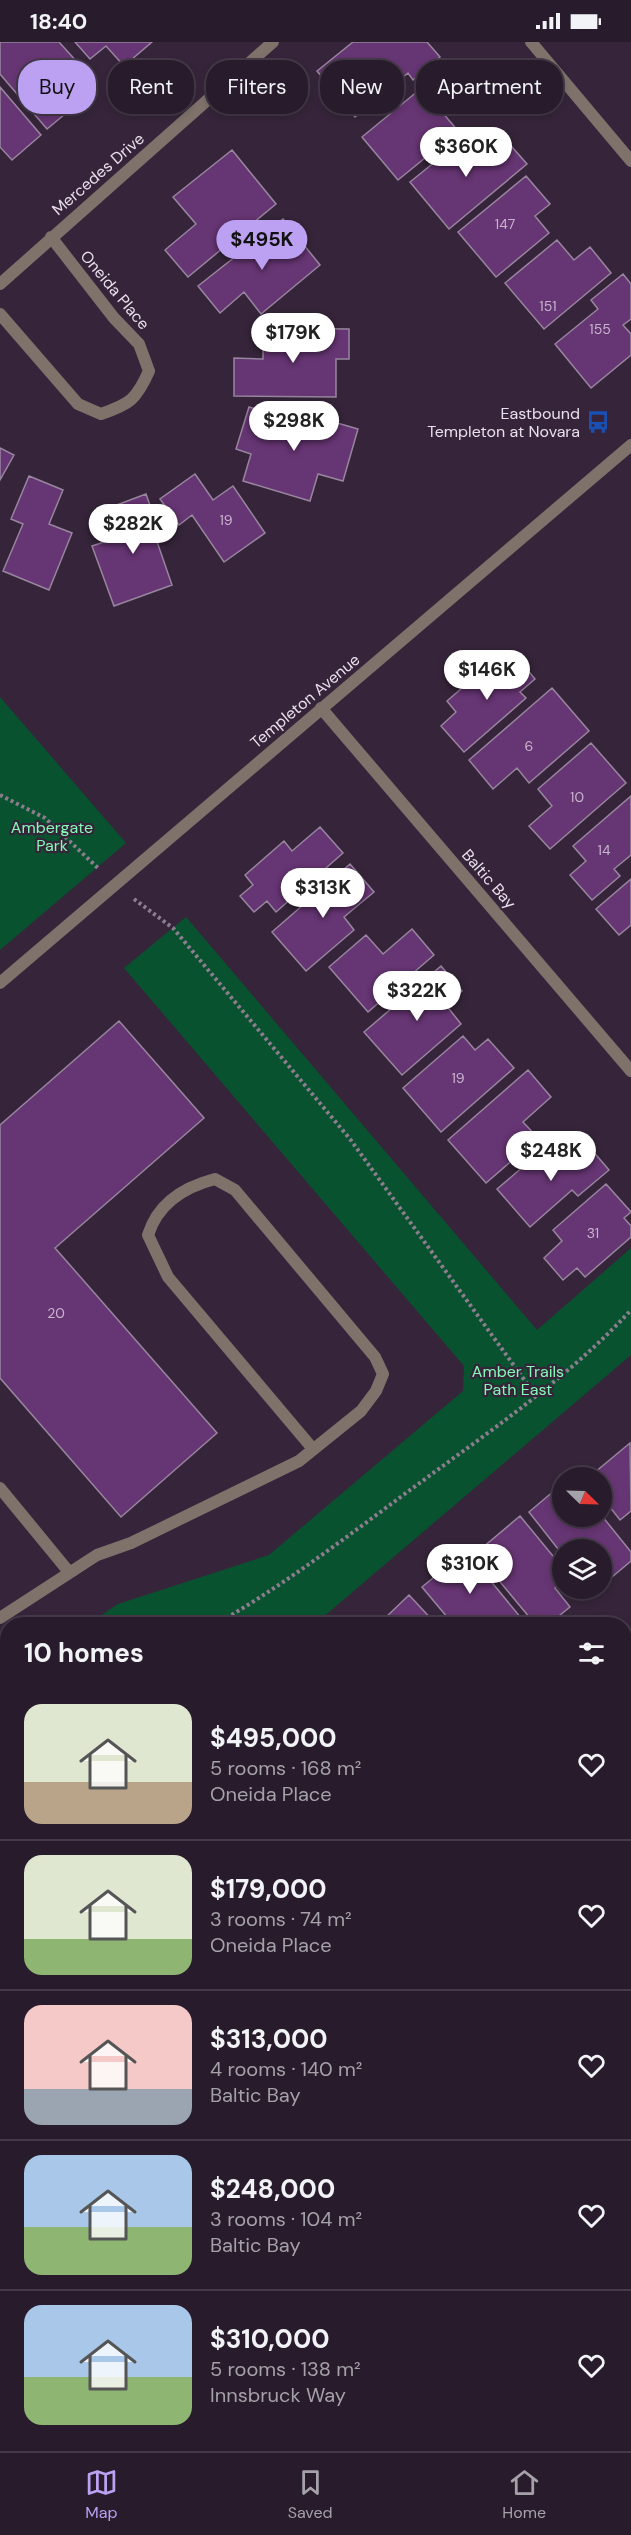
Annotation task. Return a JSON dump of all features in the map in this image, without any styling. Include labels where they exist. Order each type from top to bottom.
[{"type":"street","name":"Mercedes Drive","points":[[0,285],[51,237],[273,42]]},
{"type":"street","points":[[531,42],[631,161]]},
{"type":"street","name":"Oneida Place","points":[[0,314],[78,404],[101,414],[125,405],[139,394],[149,371],[139,344],[114,318],[51,237]]},
{"type":"street","name":"Templeton Avenue","points":[[0,983],[631,445]]},
{"type":"street","name":"Baltic Bay","points":[[321,708],[631,1071]]},
{"type":"street","points":[[2,1617],[97,1555],[131,1544],[299,1461],[361,1411],[376,1391],[384,1374],[375,1358],[235,1190],[215,1179],[188,1186],[153,1217],[148,1235],[156,1252],[168,1277],[313,1449]]},
{"type":"street","points":[[0,1488],[69,1572]]},
{"type":"path","points":[[0,795],[45,818],[115,885],[173,928],[350,1139],[536,1396]]},
{"type":"path","points":[[229,1617],[265,1597],[536,1396],[601,1342],[631,1310]]},
{"type":"green space","name":"Ambergate Park","points":[[0,697],[126,843],[0,950]]},
{"type":"green space","name":"Amber Trails Path East","points":[[186,917],[537,1330],[631,1248],[631,1355],[323,1617],[98,1617],[118,1604],[269,1555],[463,1391],[464,1366],[124,968]]},
{"type":"building","points":[[0,42],[59,42],[75,60],[18,60],[18,95],[0,74]]},
{"type":"building","points":[[75,42],[152,42],[131,60],[119,60],[106,46],[90,59]]},
{"type":"building","points":[[353,42],[427,42],[440,57],[436,60],[416,60],[416,77],[413,80],[408,73],[404,76],[404,60],[331,60]]},
{"type":"building","points":[[0,87],[18,108],[18,114],[23,114],[41,135],[12,160],[0,147]]},
{"type":"building","points":[[416,93],[416,114],[444,114],[458,131],[398,180],[362,137],[390,114],[404,114],[404,102]]},
{"type":"building","points":[[34,114],[65,114],[47,129]]},
{"type":"building","points":[[468,135],[485,156],[505,139],[527,164],[449,229],[410,182]]},
{"type":"building","points":[[232,150],[276,204],[188,277],[165,250],[196,224],[173,197]]},
{"type":"building","points":[[526,176],[550,204],[535,216],[549,233],[496,277],[458,232]]},
{"type":"building","points":[[283,219],[320,265],[261,314],[244,292],[220,313],[198,286]]},
{"type":"building","points":[[557,240],[574,260],[590,247],[611,273],[544,329],[505,283]]},
{"type":"building","points":[[623,274],[631,284],[631,319],[623,325],[631,334],[631,355],[591,388],[555,344],[598,309],[591,300]]},
{"type":"building","points":[[263,328],[349,329],[349,359],[336,359],[336,397],[234,396],[234,358],[263,359]]},
{"type":"building","points":[[249,407],[318,428],[320,418],[358,429],[343,481],[318,474],[310,501],[243,481],[251,454],[236,449]]},
{"type":"building","points":[[0,448],[14,455],[0,480]]},
{"type":"building","points":[[195,474],[213,500],[233,486],[265,533],[224,562],[192,515],[179,525],[160,499]]},
{"type":"building","points":[[29,476],[63,490],[49,524],[72,533],[49,590],[3,571],[23,524],[11,519]]},
{"type":"building","points":[[146,494],[158,528],[153,530],[172,585],[114,606],[92,546],[125,535],[114,506]]},
{"type":"building","points":[[514,654],[535,679],[520,692],[526,698],[464,752],[441,726],[456,712],[447,701],[493,661],[499,667]]},
{"type":"building","points":[[552,688],[589,731],[529,783],[517,768],[493,789],[469,760]]},
{"type":"building","points":[[591,743],[626,783],[550,849],[529,826],[552,806],[538,789]]},
{"type":"building","points":[[631,796],[631,855],[614,869],[620,876],[592,900],[570,875],[586,861],[573,846]]},
{"type":"building","points":[[320,827],[343,853],[276,912],[267,901],[254,912],[240,896],[253,885],[245,875],[284,841],[292,851]]},
{"type":"building","points":[[350,864],[374,892],[344,917],[354,930],[306,971],[272,932]]},
{"type":"building","points":[[631,879],[631,925],[619,935],[596,909]]},
{"type":"building","points":[[412,929],[434,955],[368,1012],[329,967],[366,935],[383,954]]},
{"type":"building","points":[[441,966],[462,991],[446,1005],[461,1024],[402,1075],[364,1032]]},
{"type":"building","points":[[119,1021],[204,1118],[55,1248],[217,1433],[121,1517],[0,1378],[0,1125]]},
{"type":"building","points":[[463,1036],[475,1050],[488,1039],[514,1068],[441,1132],[403,1088]]},
{"type":"building","points":[[528,1070],[551,1097],[523,1122],[538,1138],[486,1183],[448,1140]]},
{"type":"building","points":[[585,1142],[609,1170],[578,1196],[572,1190],[530,1227],[497,1189],[544,1149],[558,1165]]},
{"type":"building","points":[[606,1184],[631,1212],[624,1218],[631,1226],[631,1237],[585,1277],[577,1268],[563,1280],[544,1258],[562,1241],[553,1230]]},
{"type":"building","points":[[630,1443],[631,1511],[620,1520],[612,1510],[612,1467],[601,1467]]},
{"type":"building","points":[[552,1492],[552,1527],[611,1527],[631,1552],[631,1561],[612,1577],[612,1539],[552,1539],[552,1541],[529,1512]]},
{"type":"building","points":[[520,1516],[552,1555],[552,1599],[564,1599],[570,1607],[558,1617],[529,1617],[476,1553]]},
{"type":"building","points":[[466,1551],[520,1617],[447,1617],[422,1587]]},
{"type":"building","points":[[409,1595],[429,1617],[386,1617]]},
{"type":"place","name":"Eastbound Templeton at Novara","points":[[598,422]]}]
